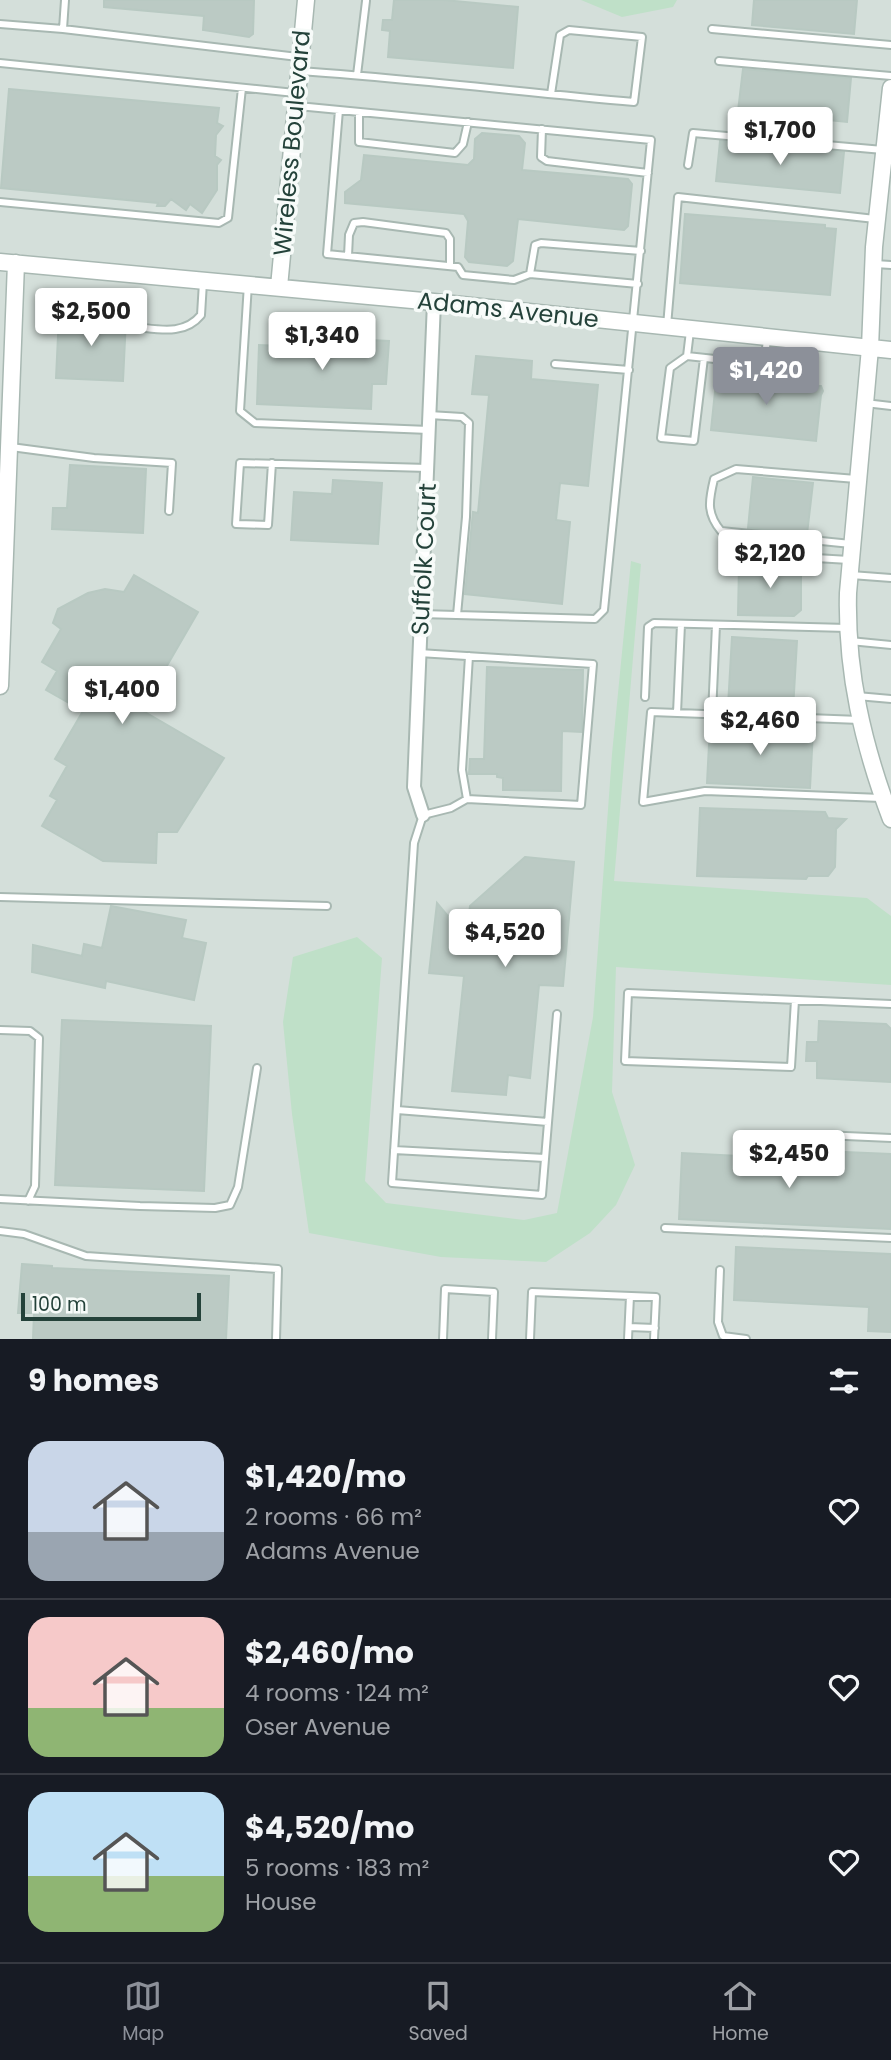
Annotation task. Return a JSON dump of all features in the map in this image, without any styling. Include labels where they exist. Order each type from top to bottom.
[{"type":"street","name":"Wireless Boulevard","points":[[279,287],[306,0]]},
{"type":"street","points":[[891,88],[887,147],[877,220],[870,348],[851,560],[848,634],[860,720],[891,819]]},
{"type":"street","points":[[0,686],[9,447],[6,371],[8,262]]},
{"type":"street","name":"Adams Avenue","points":[[8,262],[434,302],[891,350]]},
{"type":"street","name":"Suffolk Court","points":[[423,815],[414,787],[434,302]]},
{"type":"lane","points":[[63,29],[65,0]]},
{"type":"lane","points":[[357,75],[366,1]]},
{"type":"lane","points":[[0,24],[63,29],[357,75],[551,94],[634,102],[642,37],[569,30],[560,35],[551,94]]},
{"type":"lane","points":[[712,29],[891,45]]},
{"type":"lane","points":[[719,61],[891,76]]},
{"type":"lane","points":[[0,63],[242,88],[339,110],[651,140],[604,610],[595,620],[421,614]]},
{"type":"lane","points":[[0,202],[219,223],[228,218],[242,88]]},
{"type":"lane","points":[[339,110],[327,254],[458,267],[463,275],[514,280],[530,274],[638,284]]},
{"type":"lane","points":[[359,111],[359,142],[393,147],[456,153],[463,144],[468,122]]},
{"type":"lane","points":[[542,129],[541,158],[547,162],[648,173]]},
{"type":"lane","points":[[688,165],[692,133],[887,147]]},
{"type":"lane","points":[[667,326],[678,197],[877,220]]},
{"type":"lane","points":[[348,256],[349,235],[354,223],[363,222],[446,233],[450,239],[450,266]]},
{"type":"lane","points":[[530,274],[535,245],[541,243],[641,251]]},
{"type":"lane","points":[[874,264],[891,265]]},
{"type":"lane","points":[[135,327],[172,330],[185,328],[196,321],[201,315],[204,280]]},
{"type":"lane","points":[[248,284],[240,411],[254,423],[429,430]]},
{"type":"lane","points":[[687,356],[690,329]]},
{"type":"lane","points":[[704,358],[694,441],[661,438],[670,368],[687,356],[761,363],[765,357],[768,337]]},
{"type":"lane","points":[[555,364],[629,370]]},
{"type":"lane","points":[[865,403],[891,406]]},
{"type":"lane","points":[[429,415],[462,417],[468,423],[467,517],[457,615]]},
{"type":"lane","points":[[9,447],[94,458],[172,463],[169,511]]},
{"type":"lane","points":[[272,463],[268,525],[236,524],[240,463],[272,463],[428,468]]},
{"type":"lane","points":[[858,479],[736,469],[713,479],[708,506],[711,519],[721,531],[851,560],[891,578]]},
{"type":"lane","points":[[750,554],[851,560]]},
{"type":"lane","points":[[645,697],[648,627],[654,623],[848,634],[891,645]]},
{"type":"lane","points":[[677,713],[681,624]]},
{"type":"lane","points":[[712,714],[716,625]]},
{"type":"lane","points":[[419,653],[593,664],[581,805],[467,799],[451,808],[423,815],[414,843],[392,1182],[542,1195],[557,1013]]},
{"type":"lane","points":[[467,799],[462,770],[469,656]]},
{"type":"lane","points":[[855,695],[891,699]]},
{"type":"lane","points":[[860,720],[651,712],[643,802],[705,791],[884,791]]},
{"type":"lane","points":[[0,897],[327,906]]},
{"type":"lane","points":[[794,1000],[792,1067],[625,1061],[628,993],[891,1004]]},
{"type":"lane","points":[[0,1030],[30,1031],[39,1038],[35,1186],[28,1201]]},
{"type":"lane","points":[[0,1199],[203,1207],[230,1205],[238,1187],[257,1068]]},
{"type":"lane","points":[[397,1110],[548,1122]]},
{"type":"lane","points":[[823,1135],[891,1138]]},
{"type":"lane","points":[[394,1150],[545,1158]]},
{"type":"lane","points":[[665,1228],[891,1238]]},
{"type":"lane","points":[[0,1231],[24,1234],[86,1256],[278,1269],[276,1339]]},
{"type":"lane","points":[[720,1270],[718,1322],[723,1336],[746,1339]]},
{"type":"lane","points":[[443,1339],[445,1289],[495,1292],[492,1339]]},
{"type":"lane","points":[[530,1339],[532,1292],[656,1297],[654,1339]]},
{"type":"lane","points":[[628,1339],[630,1296]]},
{"type":"lane","points":[[629,1327],[655,1328]]},
{"type":"shaded area","points":[[0,0],[891,0],[891,1339],[0,1339]]},
{"type":"green space","points":[[581,0],[677,0],[673,7],[622,17]]},
{"type":"green space","points":[[631,561],[641,564],[614,881],[867,898],[891,916],[891,985],[616,967],[612,1092],[635,1165],[616,1205],[590,1233],[546,1262],[441,1257],[309,1233],[292,1114],[283,1022],[293,957],[357,937],[382,958],[365,1181],[386,1203],[524,1220],[557,1213],[593,1017],[612,754]]},
{"type":"building","points":[[104,0],[254,0],[253,34],[249,37],[203,30],[204,16],[104,7]]},
{"type":"building","points":[[394,0],[444,0],[518,7],[513,68],[388,57],[390,31],[382,30],[383,20],[392,20]]},
{"type":"building","points":[[754,0],[857,0],[854,34],[752,25]]},
{"type":"building","points":[[743,69],[851,78],[847,122],[738,111]]},
{"type":"building","points":[[9,89],[219,108],[217,123],[223,126],[216,135],[215,156],[221,160],[217,165],[217,190],[202,213],[190,204],[186,210],[171,199],[165,206],[157,206],[158,203],[1,188]]},
{"type":"building","points":[[482,133],[519,136],[525,143],[522,170],[628,179],[632,184],[628,226],[624,230],[518,219],[513,261],[507,266],[469,262],[465,257],[468,221],[464,214],[345,203],[345,192],[361,180],[364,155],[468,165],[474,159],[475,139]]},
{"type":"building","points":[[720,141],[844,152],[840,193],[716,181]]},
{"type":"building","points":[[685,214],[825,225],[825,228],[836,229],[830,295],[680,283]]},
{"type":"building","points":[[59,315],[126,319],[123,381],[56,378]]},
{"type":"building","points":[[285,336],[389,341],[386,384],[372,384],[371,409],[257,404],[259,345],[284,346]]},
{"type":"building","points":[[476,356],[532,361],[531,379],[598,385],[588,486],[560,483],[556,520],[570,522],[562,604],[465,594],[473,512],[478,513],[489,395],[472,394]]},
{"type":"building","points":[[717,372],[807,381],[807,386],[821,386],[823,391],[816,441],[711,430]]},
{"type":"building","points":[[70,465],[146,469],[143,533],[52,529],[53,508],[67,508]]},
{"type":"building","points":[[753,477],[813,483],[807,534],[748,528]]},
{"type":"building","points":[[333,480],[382,483],[378,544],[291,540],[294,492],[332,494]]},
{"type":"building","points":[[739,565],[801,566],[801,610],[794,616],[738,615]]},
{"type":"building","points":[[134,575],[198,612],[154,688],[139,679],[126,701],[224,758],[177,832],[157,832],[156,863],[103,861],[42,826],[57,800],[50,796],[67,766],[55,759],[83,711],[46,690],[57,671],[42,662],[61,629],[53,623],[58,609],[88,593],[105,589],[124,592]]},
{"type":"building","points":[[732,637],[797,641],[793,710],[728,706]]},
{"type":"building","points":[[487,667],[583,670],[582,732],[562,731],[561,791],[503,790],[503,778],[497,777],[497,774],[469,774],[470,759],[484,759]]},
{"type":"building","points":[[710,725],[813,731],[810,788],[707,783]]},
{"type":"building","points":[[700,808],[825,812],[828,818],[846,819],[836,829],[835,867],[828,876],[808,876],[806,879],[697,876]]},
{"type":"building","points":[[525,857],[574,862],[563,986],[539,985],[530,1078],[508,1075],[506,1095],[452,1091],[464,976],[429,973],[437,903],[452,921],[468,923],[470,906]]},
{"type":"building","points":[[111,906],[186,920],[182,938],[206,943],[194,1000],[106,981],[105,988],[32,972],[33,945],[82,956],[84,944],[102,948]]},
{"type":"building","points":[[62,1020],[211,1026],[204,1191],[55,1185]]},
{"type":"building","points":[[819,1021],[886,1024],[891,1029],[891,1082],[817,1078],[817,1061],[806,1061],[807,1042],[818,1042]]},
{"type":"building","points":[[821,1151],[891,1154],[891,1229],[679,1219],[682,1153],[821,1160]]},
{"type":"building","points":[[736,1247],[891,1254],[891,1332],[868,1331],[869,1307],[734,1300]]},
{"type":"building","points":[[22,1264],[52,1268],[229,1276],[226,1339],[33,1339],[34,1313],[18,1313]]}]
